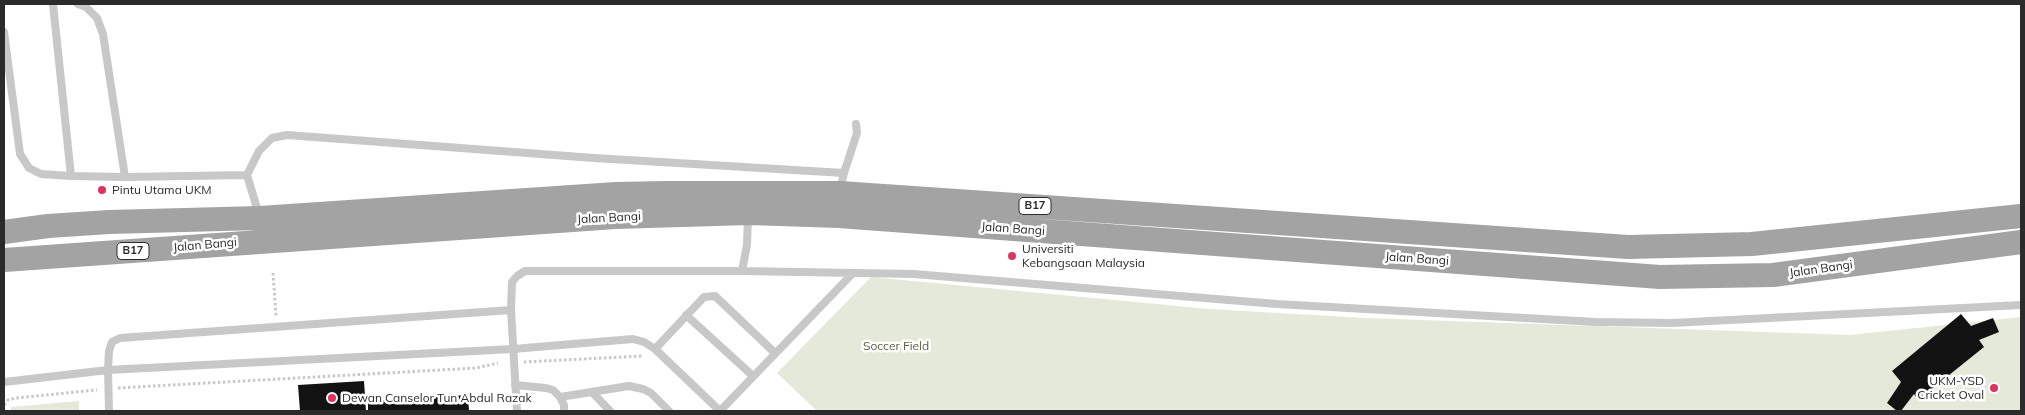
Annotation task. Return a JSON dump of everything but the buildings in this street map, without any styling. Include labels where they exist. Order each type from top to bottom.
[{"type":"main road","name":"Jalan Bangi","points":[[5,231],[109,222],[260,218],[616,194],[842,183],[1628,247],[1752,244],[2021,216]]},
{"type":"main road","name":"Jalan Bangi","points":[[4,260],[262,240],[596,218],[748,213],[839,216],[1660,277],[1774,275],[2021,242]]},
{"type":"main road","points":[[4,275],[33,259]]},
{"type":"lane","points":[[53,4],[71,176]]},
{"type":"lane","points":[[78,4],[86,7],[97,18],[103,34],[125,177]]},
{"type":"lane","points":[[4,32],[20,154],[29,168],[41,174],[71,176],[247,175]]},
{"type":"lane","points":[[260,218],[247,175],[259,151],[272,138],[286,135],[594,158],[842,183],[857,133],[856,124]]},
{"type":"lane","points":[[742,271],[747,245],[748,213]]},
{"type":"lane","points":[[517,411],[511,310],[512,282],[525,271],[742,271],[914,274],[1277,304],[1596,322],[1672,323],[2021,305]]},
{"type":"lane","points":[[4,382],[108,370],[513,349],[633,339],[644,342],[655,349],[720,411],[853,273]]},
{"type":"lane","points":[[655,349],[704,297],[715,296],[775,353]]},
{"type":"lane","points":[[109,411],[108,351],[112,342],[120,338],[511,310]]},
{"type":"lane","points":[[686,315],[753,376]]},
{"type":"lane","points":[[516,385],[553,390],[560,397],[564,405],[564,411]]},
{"type":"lane","points":[[560,397],[629,386],[651,393],[669,411]]},
{"type":"lane","points":[[592,392],[610,411]]},
{"type":"path","points":[[273,273],[276,327]]},
{"type":"path","points":[[4,405],[8,400],[16,398],[109,389],[476,368],[499,362],[626,355],[646,356]]},
{"type":"green space","name":"Soccer Field","points":[[871,277],[1209,309],[1365,318],[1850,335],[2021,317],[2021,411],[817,411],[777,373]]},
{"type":"green space","points":[[79,401],[79,411],[11,411],[11,407]]},
{"type":"place","name":"Pintu Utama UKM","points":[[102,190]]},
{"type":"place","name":"Universiti Kebangsaan Malaysia","points":[[1012,256]]},
{"type":"place","name":"UKM-YSD Cricket Oval","points":[[1994,388]]},
{"type":"place","name":"Dewan Canselor Tun Abdul Razak","points":[[332,398]]}]
